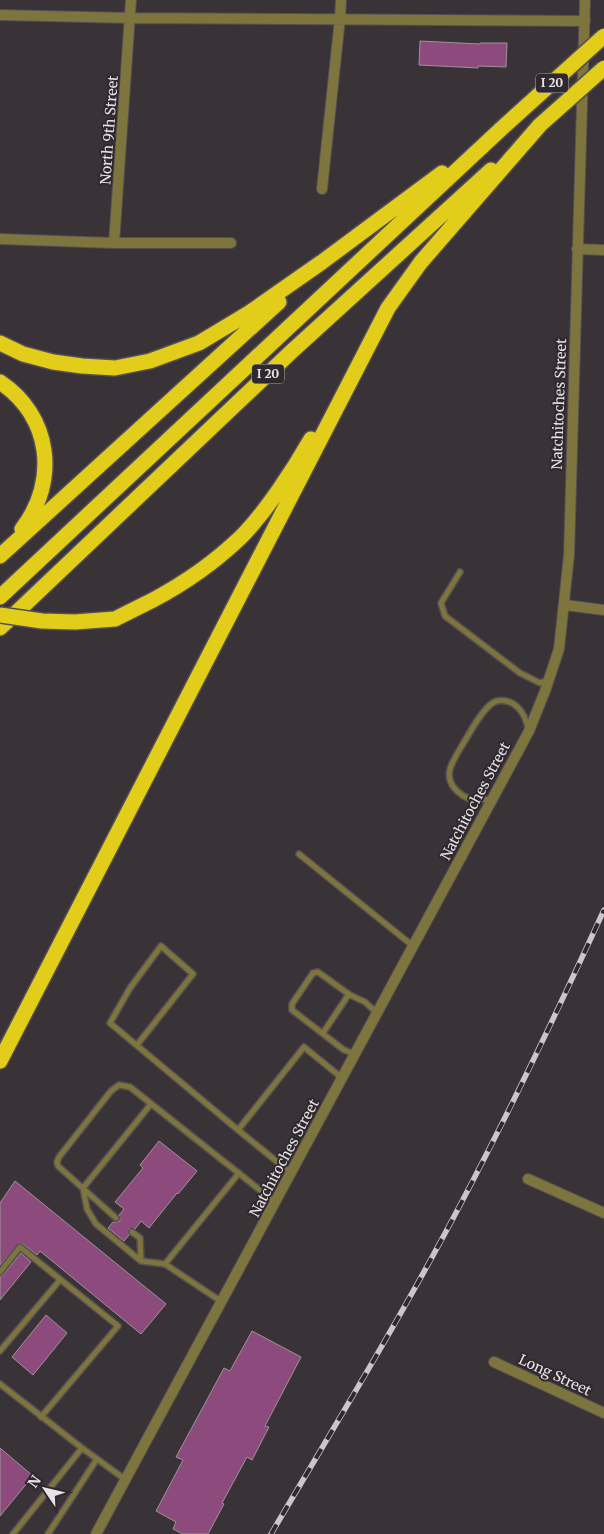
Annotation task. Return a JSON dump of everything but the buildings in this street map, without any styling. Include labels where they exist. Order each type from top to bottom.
[{"type":"highway","name":"I 20","points":[[0,597],[501,129],[604,36]]},
{"type":"highway","name":"I 20","points":[[0,628],[291,352],[604,68]]},
{"type":"highway","points":[[0,616],[42,622],[75,622],[115,618],[179,587],[242,536],[269,503],[307,447],[388,308],[420,262],[540,125]]},
{"type":"highway","points":[[0,343],[23,354],[53,362],[115,368],[150,361],[199,343],[249,313],[322,262],[501,129]]},
{"type":"highway","points":[[0,555],[322,262]]},
{"type":"highway","points":[[0,1061],[388,308]]},
{"type":"highway","points":[[0,382],[13,391],[35,420],[46,457],[44,480],[39,499],[28,522],[0,555]]},
{"type":"street","name":"North 9th Street","points":[[114,243],[131,0]]},
{"type":"street","points":[[322,189],[341,0]]},
{"type":"street","name":"Natchitoches Street","points":[[96,1534],[127,1480],[528,731],[549,680],[559,649],[569,555],[585,0]]},
{"type":"street","points":[[0,15],[131,18],[585,21]]},
{"type":"street","points":[[0,239],[114,243],[231,243]]},
{"type":"street","points":[[577,249],[604,250]]},
{"type":"street","points":[[565,605],[604,610]]},
{"type":"street","points":[[528,1179],[604,1213]]},
{"type":"street","name":"Long Street","points":[[494,1362],[604,1413]]},
{"type":"lane","points":[[460,572],[441,603],[445,616],[520,673],[540,683],[549,680]]},
{"type":"lane","points":[[492,799],[473,800],[456,791],[450,782],[453,761],[486,708],[496,701],[518,706],[526,718],[528,731]]},
{"type":"lane","points":[[299,854],[413,946]]},
{"type":"lane","points":[[137,1045],[193,974],[161,946],[130,988],[110,1023],[291,1173]]},
{"type":"lane","points":[[355,1054],[344,1050],[292,1010],[292,1004],[314,973],[318,972],[349,994],[365,1002],[377,1013]]},
{"type":"lane","points":[[323,1033],[349,994]]},
{"type":"lane","points":[[238,1130],[304,1047],[342,1078]]},
{"type":"lane","points":[[116,1218],[58,1166],[57,1162],[111,1091],[119,1085],[130,1087],[276,1202]]},
{"type":"lane","points":[[151,1104],[83,1188],[86,1209],[96,1224],[141,1261],[165,1264],[222,1302]]},
{"type":"lane","points":[[165,1264],[239,1174]]},
{"type":"lane","points":[[132,1232],[140,1238],[141,1261]]},
{"type":"lane","points":[[0,1272],[20,1247],[118,1326],[41,1417]]},
{"type":"lane","points":[[0,1351],[60,1280]]},
{"type":"lane","points":[[0,1384],[82,1448],[127,1480]]},
{"type":"lane","points":[[13,1534],[82,1448]]},
{"type":"lane","points":[[48,1534],[97,1458]]},
{"type":"railway","points":[[271,1534],[390,1332],[458,1209],[533,1060],[604,910]]}]
